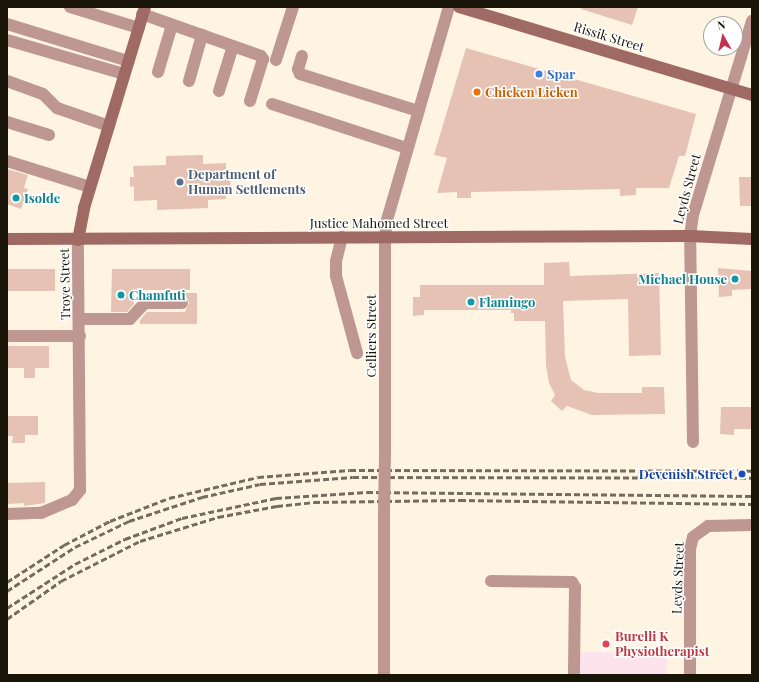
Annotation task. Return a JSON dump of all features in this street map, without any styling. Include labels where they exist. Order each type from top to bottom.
[{"type":"main road","name":"Rissik Street","points":[[459,7],[752,95]]},
{"type":"main road","name":"Troye Street","points":[[78,240],[90,187],[144,11]]},
{"type":"main road","name":"Justice Mahomed Street","points":[[7,239],[78,240],[342,237],[690,236],[752,238]]},
{"type":"street","points":[[70,7],[138,28]]},
{"type":"street","points":[[276,60],[293,7]]},
{"type":"street","name":"Celliers Street","points":[[384,675],[385,237],[391,203],[449,7]]},
{"type":"street","points":[[144,11],[172,25],[262,57],[250,101]]},
{"type":"street","name":"Leyds Street","points":[[693,442],[690,236],[693,215],[752,21]]},
{"type":"street","points":[[7,24],[128,61]]},
{"type":"street","points":[[158,72],[172,25]]},
{"type":"street","points":[[189,81],[202,35]]},
{"type":"street","points":[[7,40],[124,74]]},
{"type":"street","points":[[219,91],[233,46]]},
{"type":"street","points":[[302,56],[298,73],[418,111]]},
{"type":"street","points":[[7,81],[43,94],[57,108],[109,126]]},
{"type":"street","points":[[272,104],[407,148]]},
{"type":"street","points":[[7,122],[48,135]]},
{"type":"street","points":[[7,161],[90,187]]},
{"type":"street","points":[[342,237],[336,262],[336,276],[358,353]]},
{"type":"street","name":"Troye Street","points":[[7,514],[41,513],[72,500],[80,490],[80,336],[78,240]]},
{"type":"street","points":[[79,319],[130,319],[146,303],[182,303]]},
{"type":"street","points":[[7,336],[80,336]]},
{"type":"street","name":"Leyds Street","points":[[690,675],[690,549],[692,537],[697,532],[711,525],[752,525]]},
{"type":"street","points":[[491,581],[572,582],[575,587],[574,675]]},
{"type":"shaded area","points":[[580,652],[667,652],[667,675],[580,675]]},
{"type":"building","points":[[582,7],[638,7],[632,25],[581,9]]},
{"type":"building","points":[[466,48],[696,114],[685,156],[679,156],[669,188],[636,188],[636,195],[620,196],[620,189],[471,192],[471,198],[457,198],[457,192],[437,193],[447,158],[434,155]]},
{"type":"building","name":"Department of Human Settlements","points":[[203,155],[203,164],[226,163],[226,178],[230,178],[231,189],[226,189],[226,199],[208,200],[208,208],[157,210],[157,200],[134,201],[134,186],[130,187],[130,177],[134,177],[133,166],[166,165],[166,156]]},
{"type":"building","points":[[7,169],[28,175],[24,188],[28,189],[21,209],[7,204]]},
{"type":"building","points":[[739,177],[752,177],[752,206],[740,206]]},
{"type":"building","points":[[569,262],[570,276],[659,273],[661,355],[629,356],[628,299],[563,301],[565,357],[571,380],[584,390],[598,393],[642,393],[642,387],[664,387],[665,414],[592,415],[567,406],[562,411],[551,401],[555,395],[549,383],[546,365],[545,321],[514,321],[514,313],[511,313],[511,310],[424,310],[424,315],[413,316],[413,297],[420,297],[420,285],[544,285],[544,263]]},
{"type":"building","name":"Michael House","points":[[718,268],[752,271],[752,289],[732,290],[732,296],[719,297]]},
{"type":"building","points":[[7,269],[55,269],[55,291],[7,291]]},
{"type":"building","name":"Chamfuti","points":[[112,269],[190,269],[190,290],[134,290],[134,304],[127,312],[111,312]]},
{"type":"building","points":[[185,293],[197,293],[197,324],[140,324],[140,320],[147,312],[185,312],[189,303]]},
{"type":"building","points":[[7,346],[49,346],[49,368],[35,368],[35,378],[24,378],[24,368],[7,368]]},
{"type":"building","points":[[721,407],[752,407],[752,429],[734,429],[734,435],[720,434]]},
{"type":"building","points":[[7,416],[38,416],[38,435],[25,435],[25,443],[12,443],[13,436],[7,436]]},
{"type":"building","points":[[45,482],[45,503],[24,506],[24,503],[7,504],[7,483]]},
{"type":"railway","points":[[7,582],[64,545],[110,521],[169,498],[258,477],[350,470],[752,471]]},
{"type":"railway","points":[[7,591],[75,547],[129,521],[202,497],[260,484],[353,477],[752,478]]},
{"type":"railway","points":[[7,608],[75,564],[125,539],[182,518],[276,498],[367,492],[752,496]]},
{"type":"railway","points":[[7,619],[61,581],[140,541],[218,517],[277,506],[314,502],[460,500],[752,504]]},
{"type":"place","name":"Spar","points":[[539,74]]},
{"type":"place","name":"Chicken Licken","points":[[477,92]]},
{"type":"place","name":"Department of Human Settlements","points":[[180,182]]},
{"type":"place","name":"Isolde","points":[[16,198]]},
{"type":"place","name":"Michael House","points":[[735,279]]},
{"type":"place","name":"Chamfuti","points":[[121,295]]},
{"type":"place","name":"Flamingo","points":[[471,302]]},
{"type":"place","name":"Devenish Street","points":[[742,474]]},
{"type":"place","name":"Burelli K Physiotherapist","points":[[606,644]]}]
